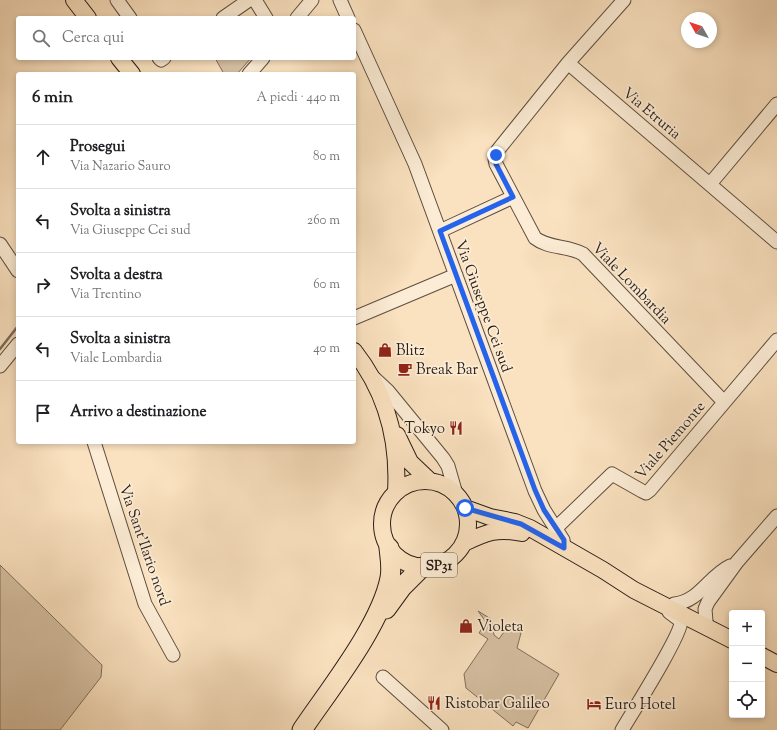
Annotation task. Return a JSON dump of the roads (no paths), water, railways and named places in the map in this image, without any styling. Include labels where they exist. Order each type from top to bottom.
[{"type":"highway","points":[[302,730],[347,664],[385,594],[390,579],[391,562],[389,548]]},
{"type":"highway","points":[[310,730],[394,597],[422,567]]},
{"type":"main road","points":[[74,0],[86,16]]},
{"type":"main road","points":[[122,60],[130,72]]},
{"type":"main road","points":[[356,354],[373,377],[382,394],[388,414],[397,471],[396,492]]},
{"type":"main road","points":[[388,414],[410,462],[430,481]]},
{"type":"main road","name":"SP31","points":[[430,481],[446,486],[456,494],[465,508],[468,529],[464,542],[458,552],[448,561],[436,566],[422,567],[403,562],[389,548],[384,535],[382,522],[385,509],[396,492],[412,483],[430,481]]},
{"type":"main road","points":[[465,508],[521,524],[648,597],[729,633]]},
{"type":"main road","points":[[464,542],[487,532],[503,530],[544,537]]},
{"type":"main road","points":[[603,570],[620,576],[674,604],[729,638]]},
{"type":"main road","points":[[765,652],[777,658]]},
{"type":"main road","points":[[765,658],[777,664]]},
{"type":"street","points":[[117,0],[129,16]]},
{"type":"street","points":[[226,16],[249,0]]},
{"type":"street","points":[[255,0],[265,16]]},
{"type":"street","points":[[299,16],[312,0]]},
{"type":"street","points":[[340,0],[347,16]]},
{"type":"street","points":[[568,63],[624,0]]},
{"type":"street","name":"Via Giuseppe Cei sud","points":[[356,34],[411,156],[535,490],[544,510],[557,527],[564,540],[564,548]]},
{"type":"street","points":[[251,72],[261,60]]},
{"type":"street","name":"Via Etruria","points":[[568,63],[777,242]]},
{"type":"street","name":"Viale Lombardia","points":[[568,63],[496,155],[496,164],[535,238],[546,245],[575,250],[583,254],[724,402]]},
{"type":"street","points":[[710,184],[777,104]]},
{"type":"street","points":[[440,231],[513,197]]},
{"type":"street","points":[[0,244],[16,268]]},
{"type":"street","points":[[356,317],[456,275]]},
{"type":"street","name":"Viale Piemonte","points":[[557,527],[612,474],[646,493],[777,340]]},
{"type":"street","points":[[0,366],[16,346]]},
{"type":"street","points":[[373,377],[388,391],[443,458],[448,466],[456,494]]},
{"type":"street","name":"Via Sant'Ilario nord","points":[[95,444],[146,604],[174,655]]},
{"type":"street","points":[[668,652],[688,630],[705,623],[706,605],[737,562],[777,516]]},
{"type":"street","points":[[674,604],[688,601],[720,571],[737,562]]},
{"type":"street","points":[[622,730],[668,652],[681,621],[648,597]]},
{"type":"street","points":[[383,677],[442,730]]},
{"type":"waterway","points":[[0,349],[16,329]]},
{"type":"place","name":"Blitz","points":[[385,350]]},
{"type":"place","name":"Break Bar","points":[[405,369]]},
{"type":"place","name":"Tokyo","points":[[456,428]]},
{"type":"place","name":"Violeta","points":[[466,626]]},
{"type":"place","name":"Ristobar Galileo","points":[[434,703]]},
{"type":"place","name":"Euro Hotel","points":[[594,704]]}]
